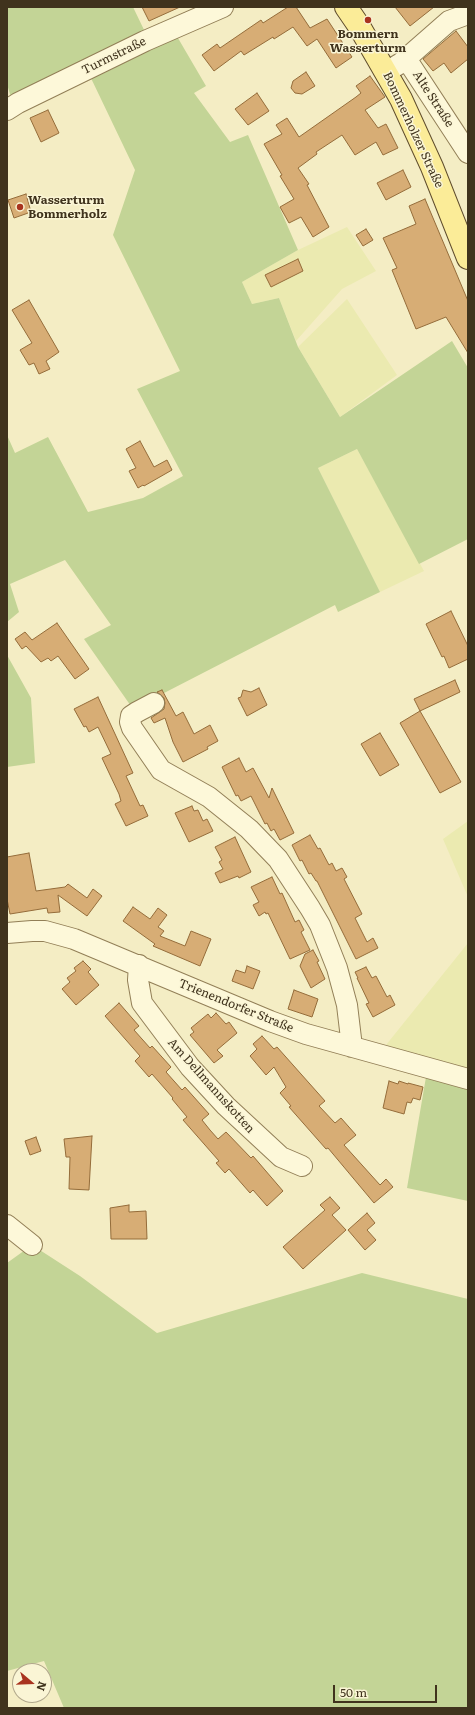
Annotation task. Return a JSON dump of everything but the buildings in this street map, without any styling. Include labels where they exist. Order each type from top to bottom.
[{"type":"main road","name":"Bommerholzer Straße","points":[[346,7],[359,26],[401,99],[432,167],[468,258]]},
{"type":"street","name":"Turmstraße","points":[[7,110],[18,103],[145,41],[223,7]]},
{"type":"street","points":[[386,72],[401,63],[449,21],[468,14]]},
{"type":"street","name":"Alte Straße","points":[[411,66],[468,153]]},
{"type":"street","points":[[154,703],[131,716],[130,722],[132,728],[161,770],[209,797],[249,829],[278,859],[310,908],[330,946],[340,975],[348,1005],[352,1047]]},
{"type":"street","name":"Trienendorfer Straße","points":[[7,933],[32,931],[58,934],[139,965],[270,1021],[306,1034],[468,1079]]},
{"type":"street","name":"Am Dellmannskotten","points":[[139,965],[138,980],[142,1003],[181,1056],[226,1106],[254,1133],[281,1157],[302,1166]]},
{"type":"street","points":[[7,1225],[32,1245]]},
{"type":"green space","points":[[7,7],[133,7],[146,34],[12,101],[7,84]]},
{"type":"green space","points":[[175,33],[206,86],[194,93],[230,142],[248,135],[298,250],[242,282],[252,304],[279,298],[298,347],[340,417],[452,341],[468,368],[468,539],[419,564],[357,449],[318,468],[380,592],[338,612],[335,605],[133,709],[84,639],[111,625],[65,560],[10,584],[19,612],[7,622],[7,435],[15,453],[48,437],[88,512],[143,498],[183,476],[137,389],[180,371],[113,235],[135,170],[89,74]]},
{"type":"green space","points":[[347,227],[376,271],[342,289],[296,341],[279,298],[252,304],[242,282],[298,250]]},
{"type":"green space","points":[[347,299],[397,375],[340,417],[298,347]]},
{"type":"green space","points":[[357,449],[424,571],[380,592],[318,468]]},
{"type":"green space","points":[[7,655],[31,698],[35,763],[7,767]]},
{"type":"green space","points":[[468,821],[468,897],[443,839]]},
{"type":"green space","points":[[468,943],[468,1071],[386,1045]]},
{"type":"green space","points":[[426,1077],[468,1088],[468,1201],[407,1188]]},
{"type":"green space","points":[[32,1245],[80,1276],[157,1333],[362,1273],[468,1299],[468,1708],[64,1708],[52,1680],[52,1663],[45,1663],[44,1661],[37,1663],[12,1663],[12,1670],[7,1671],[7,1263]]},
{"type":"place","name":"Bommern Wasserturm","points":[[368,20]]},
{"type":"place","name":"Wasserturm Bommerholz","points":[[20,207]]}]
